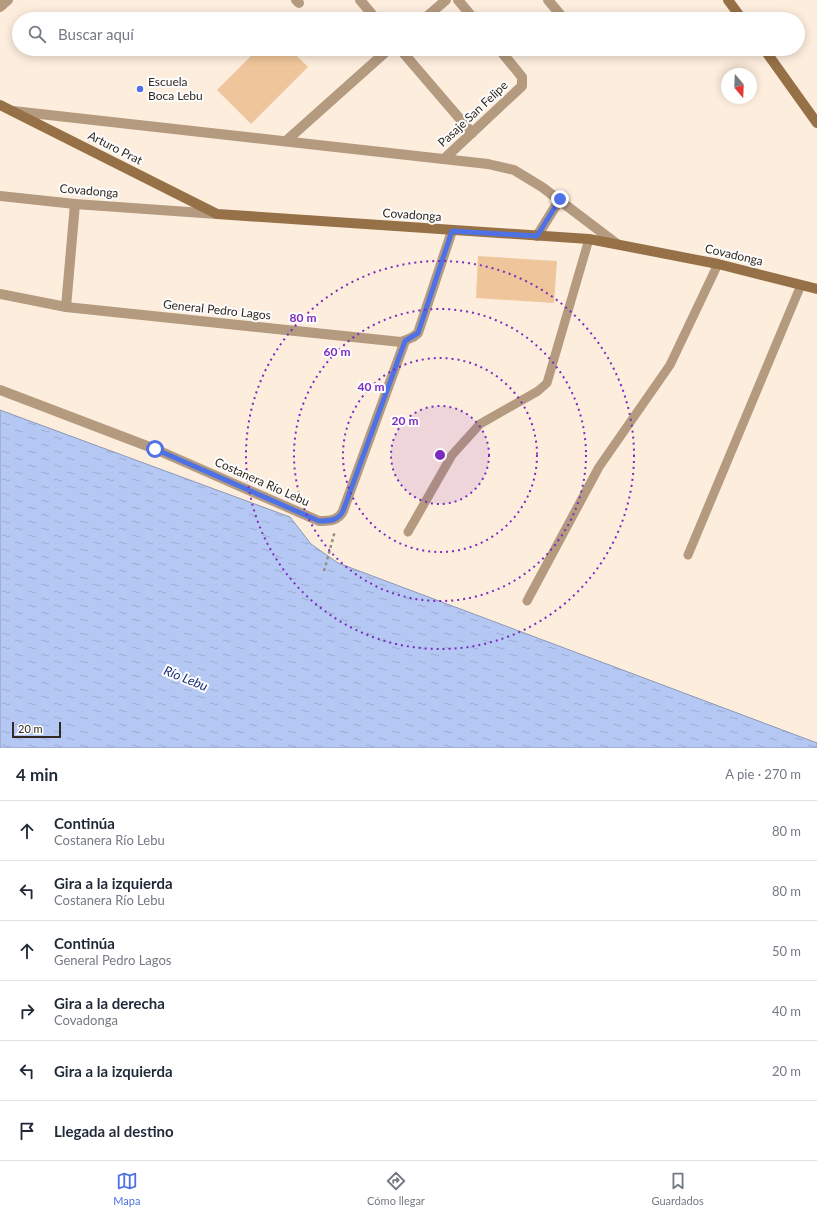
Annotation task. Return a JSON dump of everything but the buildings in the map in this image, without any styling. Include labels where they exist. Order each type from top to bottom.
[{"type":"main road","points":[[728,0],[737,12]]},
{"type":"main road","points":[[769,56],[817,123]]},
{"type":"main road","name":"Arturo Prat","points":[[0,105],[218,214]]},
{"type":"main road","name":"Covadonga","points":[[218,214],[452,231],[589,239],[718,264],[817,289]]},
{"type":"street","points":[[0,7],[8,0]]},
{"type":"street","points":[[360,0],[370,12]]},
{"type":"street","points":[[432,12],[446,0]]},
{"type":"street","points":[[458,0],[468,12]]},
{"type":"street","points":[[548,0],[558,12]]},
{"type":"street","points":[[286,141],[381,56]]},
{"type":"street","points":[[406,56],[472,133]]},
{"type":"street","name":"Pasaje San Felipe","points":[[444,159],[522,86],[522,77],[504,56]]},
{"type":"street","points":[[10,110],[488,164],[514,170],[560,199],[617,244]]},
{"type":"street","name":"Covadonga","points":[[0,196],[75,204],[218,214]]},
{"type":"street","points":[[537,236],[560,199]]},
{"type":"street","points":[[66,307],[75,204]]},
{"type":"street","points":[[339,517],[343,511],[405,341],[418,333],[452,231]]},
{"type":"street","name":"General Pedro Lagos","points":[[0,294],[34,302],[66,307],[394,343],[405,341]]},
{"type":"street","name":"Costanera Río Lebu","points":[[0,390],[155,449],[319,521],[327,521],[339,517]]},
{"type":"lane","points":[[408,532],[452,455],[480,424],[538,390],[547,383],[589,239]]},
{"type":"lane","points":[[527,601],[599,468],[670,365],[718,264]]},
{"type":"lane","points":[[688,555],[801,285]]},
{"type":"path","points":[[324,571],[339,517]]},
{"type":"shaded area","points":[[251,56],[297,56],[308,67],[251,124],[217,90]]},
{"type":"shaded area","points":[[478,256],[557,261],[554,303],[476,298]]},
{"type":"water","name":"Río Lebu","points":[[0,410],[290,517],[311,544],[338,563],[817,743],[817,748],[0,748]]},
{"type":"place","name":"Escuela Boca Lebu","points":[[140,89]]},
{"type":"route","points":[[155,449],[319,521],[327,521],[339,517],[343,511],[405,341],[418,333],[452,231],[537,236],[560,199]]}]
